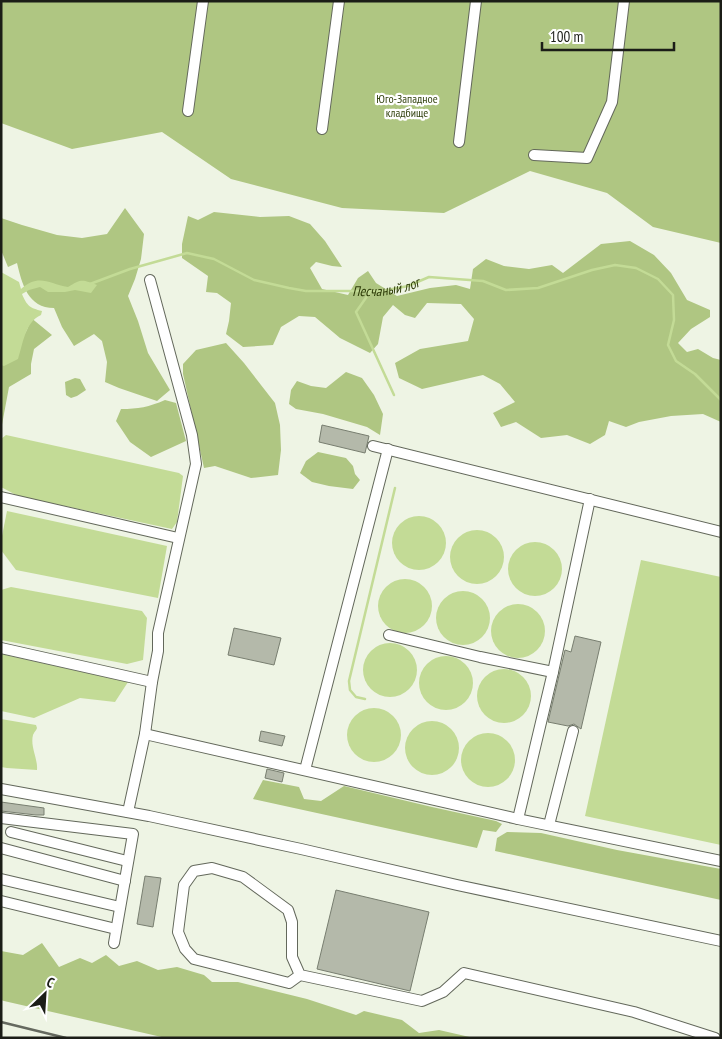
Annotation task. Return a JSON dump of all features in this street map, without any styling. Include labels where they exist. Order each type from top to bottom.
[{"type":"street","points":[[188,111],[203,1]]},
{"type":"street","points":[[322,129],[339,1]]},
{"type":"street","points":[[459,142],[476,1]]},
{"type":"street","points":[[534,155],[587,158],[612,102],[624,1]]},
{"type":"street","points":[[128,812],[145,734],[158,651],[158,632],[196,464],[192,435],[150,280]]},
{"type":"street","points":[[373,446],[721,532]]},
{"type":"street","points":[[305,770],[388,449]]},
{"type":"street","points":[[1,497],[178,538]]},
{"type":"street","points":[[518,819],[553,672],[590,499]]},
{"type":"street","points":[[390,634],[480,657],[553,672]]},
{"type":"street","points":[[1,648],[152,682]]},
{"type":"street","points":[[550,825],[573,731]]},
{"type":"street","points":[[145,734],[518,819],[721,861]]},
{"type":"street","points":[[1,789],[128,812],[721,941]]},
{"type":"street","points":[[1,818],[132,834],[114,943]]},
{"type":"street","points":[[14,820],[6,834],[127,861]]},
{"type":"street","points":[[1,848],[125,881]]},
{"type":"street","points":[[212,868],[243,877],[288,910],[292,922],[292,957],[300,975],[290,983],[194,959],[185,949],[178,932],[184,885],[194,871],[212,868]]},
{"type":"street","points":[[1,880],[120,907]]},
{"type":"street","points":[[1,901],[116,929]]},
{"type":"street","points":[[300,975],[422,1001],[443,992],[464,973],[634,1012],[715,1038]]},
{"type":"green space","name":"Юго-Западное кладбище","points":[[1,1],[721,1],[721,243],[653,227],[607,193],[530,171],[444,213],[342,208],[231,179],[162,132],[72,149],[1,123]]},
{"type":"green space","points":[[125,208],[144,234],[141,259],[128,296],[148,353],[170,390],[157,401],[105,382],[107,362],[102,341],[94,334],[74,346],[62,327],[54,308],[45,307],[32,299],[21,279],[17,263],[8,267],[1,250],[1,218],[57,235],[82,238],[107,234]]},
{"type":"green space","points":[[214,212],[260,217],[289,216],[310,224],[325,241],[342,267],[316,262],[310,268],[322,289],[348,295],[358,278],[368,271],[376,283],[397,296],[430,288],[456,285],[470,289],[473,269],[486,259],[504,266],[529,269],[552,265],[563,273],[601,244],[630,241],[654,255],[671,273],[687,300],[710,310],[710,317],[691,329],[678,343],[687,352],[698,349],[713,358],[721,360],[721,422],[703,414],[671,416],[639,422],[626,427],[609,421],[605,435],[590,444],[567,435],[541,438],[516,422],[501,427],[493,413],[515,402],[500,384],[483,375],[422,389],[399,378],[395,363],[420,349],[468,341],[474,319],[461,304],[427,303],[415,318],[405,315],[393,305],[383,317],[378,344],[370,353],[340,338],[315,317],[299,316],[281,327],[273,345],[243,347],[226,334],[231,303],[217,293],[206,292],[208,276],[182,258],[182,244],[188,216],[198,220]]},
{"type":"green space","points":[[30,317],[52,335],[34,349],[31,374],[9,387],[1,430],[1,359],[24,335]]},
{"type":"green space","points":[[226,343],[275,403],[280,425],[281,450],[278,475],[251,478],[215,466],[204,468],[183,374],[183,364],[196,350]]},
{"type":"green space","points":[[346,372],[362,378],[374,395],[383,414],[380,435],[367,427],[323,414],[296,409],[289,404],[291,390],[297,381],[311,386],[326,388]]},
{"type":"green space","points":[[75,378],[80,379],[86,390],[71,398],[66,395],[65,382]]},
{"type":"green space","points":[[165,400],[176,403],[186,441],[151,457],[130,442],[116,421],[121,409],[143,407]]},
{"type":"green space","points":[[318,452],[346,458],[353,466],[355,474],[360,480],[353,489],[312,482],[300,473],[306,461]]},
{"type":"green space","points":[[263,780],[299,787],[304,799],[321,801],[344,786],[496,821],[502,824],[496,832],[483,830],[477,848],[253,799]]},
{"type":"green space","points":[[507,832],[541,833],[617,850],[721,869],[721,900],[495,851],[497,838]]},
{"type":"green space","points":[[42,943],[59,967],[80,958],[92,963],[106,955],[119,966],[137,961],[158,970],[177,967],[204,975],[212,982],[238,982],[307,999],[356,1015],[364,1011],[402,1020],[419,1033],[439,1030],[474,1038],[166,1038],[1,1000],[1,951],[23,955]]},
{"type":"shaded area","points":[[1,272],[19,282],[21,289],[27,284],[39,281],[68,287],[82,281],[97,285],[91,293],[75,290],[48,292],[40,287],[22,294],[29,306],[42,311],[41,315],[28,328],[18,359],[4,366],[1,365]]},
{"type":"shaded area","points":[[6,435],[179,473],[183,476],[177,522],[172,529],[18,496],[1,487],[1,439]]},
{"type":"shaded area","points":[[7,511],[167,546],[158,598],[16,570],[1,550]]},
{"type":"shaded area","points":[[414,516],[424,516],[434,520],[442,528],[446,543],[442,558],[434,566],[424,570],[414,570],[404,566],[396,558],[392,548],[392,538],[396,528],[404,520]]},
{"type":"shaded area","points":[[472,530],[482,530],[492,534],[500,542],[504,557],[500,572],[492,580],[482,584],[472,584],[462,580],[454,572],[450,562],[450,552],[454,542],[462,534]]},
{"type":"shaded area","points":[[530,542],[540,542],[550,546],[558,554],[562,569],[558,584],[550,592],[540,596],[530,596],[520,592],[512,584],[508,574],[508,564],[512,554],[520,546]]},
{"type":"shaded area","points":[[641,560],[721,577],[721,845],[585,816]]},
{"type":"shaded area","points":[[400,579],[410,579],[420,583],[428,591],[432,606],[428,621],[420,629],[410,633],[400,633],[390,629],[382,621],[378,611],[378,601],[382,591],[390,583]]},
{"type":"shaded area","points":[[11,587],[142,611],[147,618],[143,660],[127,664],[1,640],[1,590]]},
{"type":"shaded area","points":[[458,591],[468,591],[478,595],[486,603],[490,618],[486,633],[478,641],[468,645],[458,645],[448,641],[440,633],[436,623],[436,613],[440,603],[448,595]]},
{"type":"shaded area","points":[[513,604],[523,604],[533,608],[541,616],[545,631],[541,646],[533,654],[523,658],[513,658],[503,654],[495,646],[491,636],[491,626],[495,616],[503,608]]},
{"type":"shaded area","points":[[385,643],[395,643],[405,647],[413,655],[417,670],[413,685],[405,693],[395,697],[385,697],[375,693],[367,685],[363,675],[363,665],[367,655],[375,647]]},
{"type":"shaded area","points":[[1,654],[128,682],[115,702],[80,698],[34,718],[1,711]]},
{"type":"shaded area","points":[[441,656],[451,656],[461,660],[469,668],[473,683],[469,698],[461,706],[451,710],[441,710],[431,706],[423,698],[419,688],[419,678],[423,668],[431,660]]},
{"type":"shaded area","points":[[499,669],[509,669],[519,673],[527,681],[531,696],[527,711],[519,719],[509,723],[499,723],[489,719],[481,711],[477,701],[477,691],[481,681],[489,673]]},
{"type":"shaded area","points":[[369,708],[379,708],[389,712],[397,720],[401,735],[397,750],[389,758],[379,762],[369,762],[359,758],[351,750],[347,740],[347,730],[351,720],[359,712]]},
{"type":"shaded area","points":[[1,719],[36,725],[37,728],[32,739],[37,770],[1,767]]},
{"type":"shaded area","points":[[427,721],[437,721],[447,725],[455,733],[459,748],[455,763],[447,771],[437,775],[427,775],[417,771],[409,763],[405,753],[405,743],[409,733],[417,725]]},
{"type":"shaded area","points":[[483,733],[493,733],[503,737],[511,745],[515,760],[511,775],[503,783],[493,787],[483,787],[473,783],[465,775],[461,765],[461,755],[465,745],[473,737]]},
{"type":"building","points":[[322,425],[369,436],[365,453],[319,442]]},
{"type":"building","points":[[234,628],[281,638],[274,665],[228,655]]},
{"type":"building","points":[[575,636],[601,642],[581,729],[574,724],[568,726],[548,722],[565,650],[571,652]]},
{"type":"building","points":[[261,731],[285,736],[282,746],[259,741]]},
{"type":"building","points":[[267,769],[284,773],[282,782],[265,778]]},
{"type":"building","points":[[1,802],[44,808],[44,815],[1,811]]},
{"type":"building","points":[[145,876],[161,878],[153,927],[137,924]]},
{"type":"building","points":[[336,890],[429,912],[410,991],[317,969]]},
{"type":"waterway","name":"Песчаный лог","points":[[90,284],[130,269],[187,253],[214,259],[254,280],[306,291],[382,291],[408,286],[429,277],[483,281],[506,290],[538,288],[592,270],[615,265],[636,268],[658,279],[673,295],[674,320],[668,345],[676,361],[695,374],[721,400]]},
{"type":"waterway","points":[[370,292],[356,312],[394,395]]},
{"type":"waterway","points":[[365,699],[356,697],[350,690],[349,681],[395,488]]},
{"type":"railway","points":[[1,1022],[66,1038]]}]
